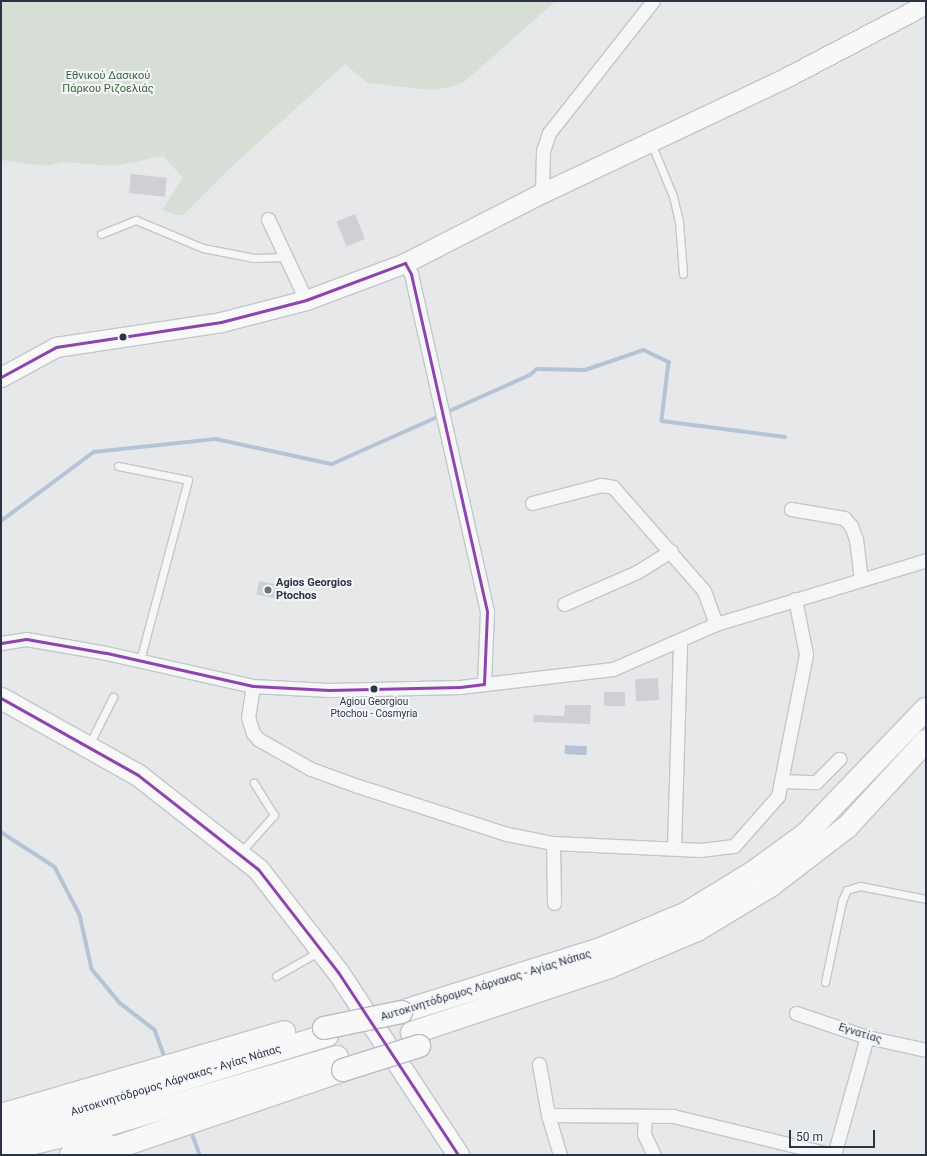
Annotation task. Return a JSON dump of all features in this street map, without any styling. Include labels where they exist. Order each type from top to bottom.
[{"type":"highway","points":[[1,1115],[196,1058],[324,1028],[398,1006],[598,938],[680,903],[832,810],[926,709]]},
{"type":"highway","name":"Αυτοκινητόδρομος Λάρνακας - Αγίας Νάπας","points":[[1,1151],[103,1126],[340,1063],[415,1039],[609,967],[697,930],[770,886],[847,827],[926,741]]},
{"type":"highway","name":"Αυτοκινητόδρομος Λάρνακας - Αγίας Νάπας","points":[[1,1131],[100,1105],[324,1028]]},
{"type":"highway","points":[[94,1155],[340,1063]]},
{"type":"highway","points":[[1,1111],[32,1106]]},
{"type":"highway","points":[[71,1155],[153,1133]]},
{"type":"main road","points":[[1,377],[56,347],[221,322],[306,300],[405,263],[542,193],[651,143],[926,4]]},
{"type":"main road","points":[[1,698],[89,745],[143,779],[258,869],[322,950],[458,1155]]},
{"type":"street","points":[[542,193],[543,151],[549,133],[653,1]]},
{"type":"street","points":[[268,219],[306,300]]},
{"type":"street","points":[[405,263],[411,274],[444,417],[486,612],[484,684]]},
{"type":"street","points":[[532,502],[601,485],[613,487],[671,551],[704,591],[716,624]]},
{"type":"street","points":[[791,509],[844,518],[851,526],[856,539],[861,578]]},
{"type":"street","points":[[564,604],[637,572],[671,551]]},
{"type":"street","points":[[1,643],[26,639],[140,661],[253,686],[329,690],[484,684],[613,669],[716,624],[861,578],[926,560]]},
{"type":"street","points":[[253,686],[248,717],[253,733],[311,769],[507,834],[553,843],[674,848],[734,846],[778,796],[806,654],[795,599]]},
{"type":"street","points":[[674,848],[680,641]]},
{"type":"street","points":[[781,780],[816,782],[839,759]]},
{"type":"street","points":[[553,843],[554,903]]},
{"type":"street","name":"Εγνατίας","points":[[796,1013],[867,1037],[926,1050]]},
{"type":"street","points":[[548,1115],[673,1116],[833,1155],[867,1037]]},
{"type":"street","points":[[539,1064],[548,1115],[560,1155]]},
{"type":"street","points":[[645,1116],[644,1134],[654,1155]]},
{"type":"lane","points":[[651,143],[675,202],[683,274]]},
{"type":"lane","points":[[101,234],[136,220],[203,248],[254,258],[286,257]]},
{"type":"lane","points":[[118,466],[188,480],[140,661]]},
{"type":"lane","points":[[89,745],[113,698]]},
{"type":"lane","points":[[240,854],[274,815],[254,783]]},
{"type":"lane","points":[[825,982],[842,901],[847,890],[860,886],[926,899]]},
{"type":"lane","points":[[276,976],[322,950]]},
{"type":"green space","name":"Εθνικού Δασικού Πάρκου Ριζοελιάς","points":[[1,1],[556,1],[464,82],[450,87],[430,90],[368,83],[345,64],[231,167],[183,215],[176,215],[162,210],[183,178],[163,156],[114,166],[64,162],[46,166],[1,160]]},
{"type":"water","points":[[565,745],[587,746],[586,755],[565,754]]},
{"type":"building","points":[[131,174],[167,178],[165,197],[129,193]]},
{"type":"building","points":[[355,214],[365,239],[347,247],[336,221]]},
{"type":"building","name":"Agios Georgios Ptochos","points":[[259,581],[279,585],[276,599],[256,595]]},
{"type":"building","points":[[658,678],[659,700],[636,701],[635,679]]},
{"type":"building","points":[[604,692],[625,692],[625,706],[604,706]]},
{"type":"building","points":[[565,705],[591,705],[590,724],[533,722],[534,715],[564,716]]},
{"type":"waterway","points":[[445,413],[530,375],[537,369],[585,370],[644,350],[669,362],[662,421],[785,437]]},
{"type":"waterway","points":[[1,521],[94,452],[216,439],[332,464],[440,416]]},
{"type":"waterway","points":[[1,832],[55,867],[80,915],[92,969],[120,1003],[155,1030],[166,1060]]},
{"type":"waterway","points":[[191,1130],[200,1155]]},
{"type":"transit line","points":[[1,377],[56,347],[221,322],[306,300],[405,263],[411,274],[487,612],[484,684],[460,687],[329,690],[253,686],[106,653],[26,639],[1,643]]},
{"type":"transit line","points":[[1,698],[138,775],[258,869],[338,972],[458,1155]]},
{"type":"place","name":"Agios Georgios Ptochos","points":[[268,590]]},
{"type":"place","name":"Agiou Georgiou Ptochou - Cosmyria","points":[[374,689]]}]
